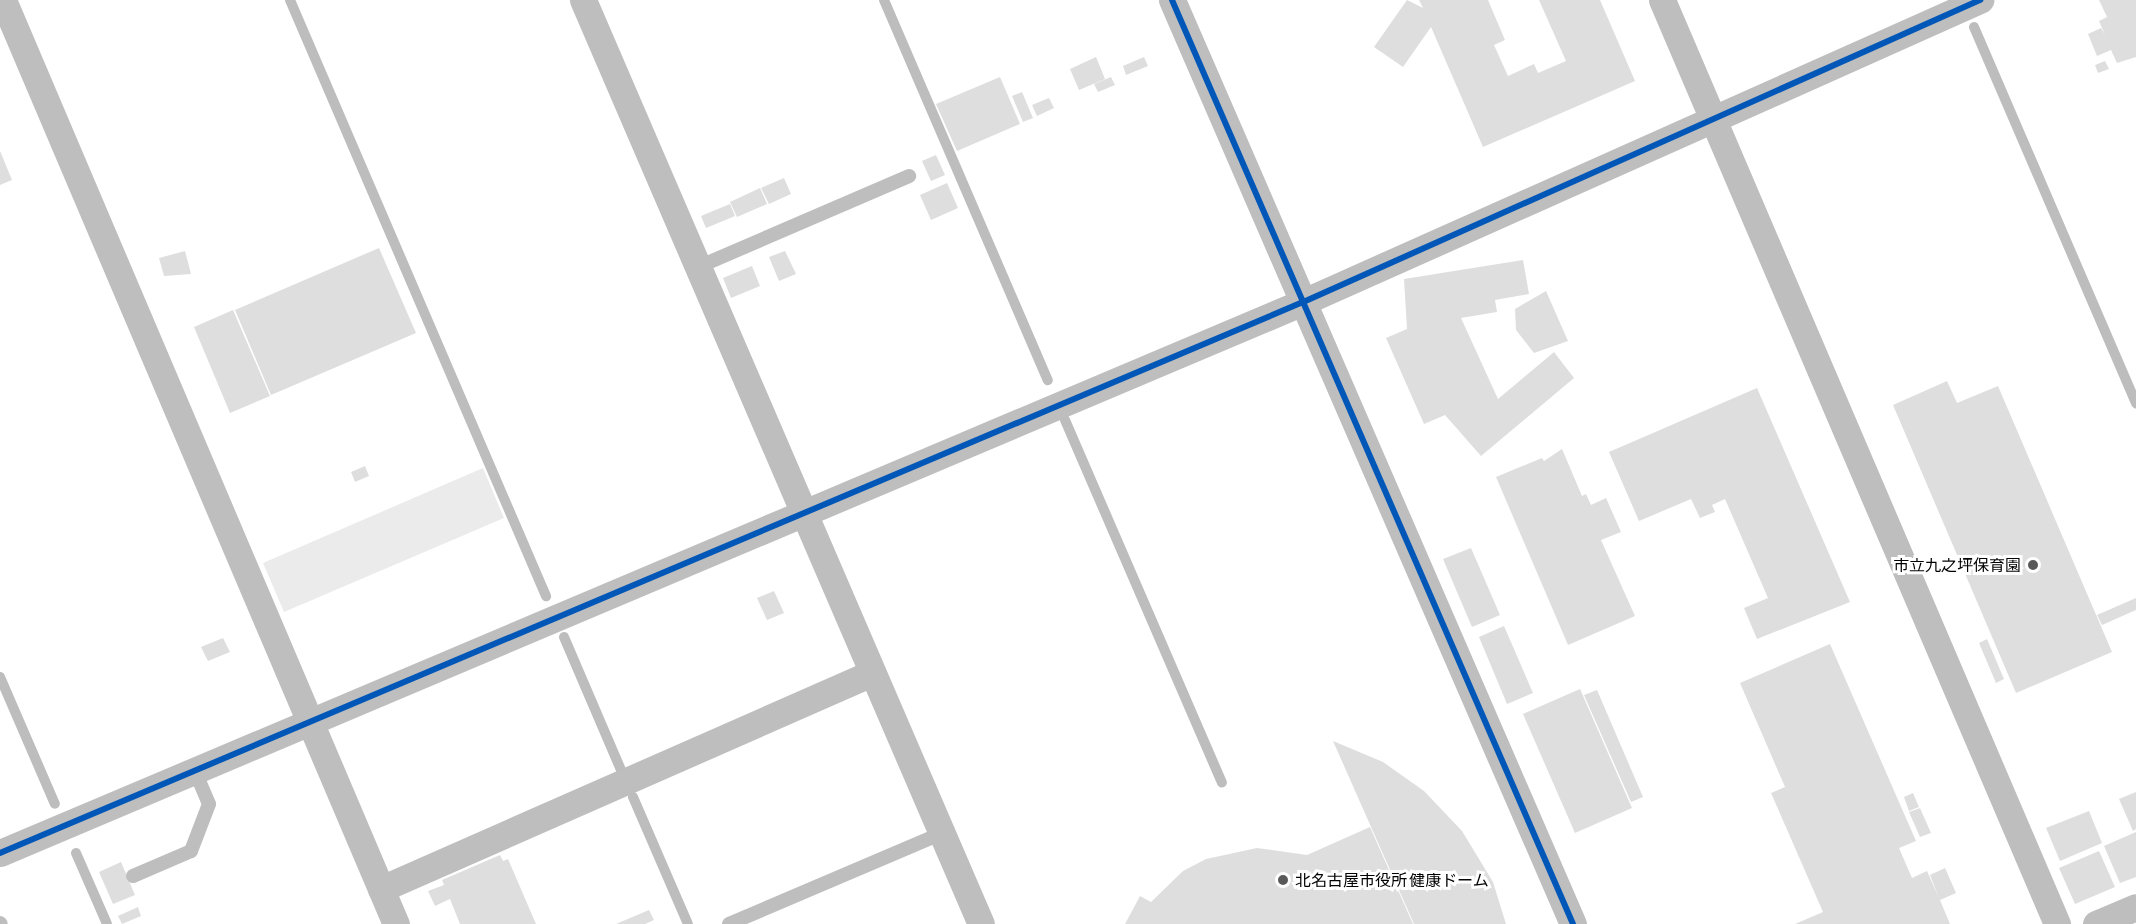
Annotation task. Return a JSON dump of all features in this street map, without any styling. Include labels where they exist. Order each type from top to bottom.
[{"type":"street","points":[[3,0],[396,924]]},
{"type":"street","points":[[583,0],[981,924]]},
{"type":"street","points":[[1172,0],[1301,303],[1573,924]]},
{"type":"street","points":[[1662,0],[2057,924]]},
{"type":"street","points":[[0,853],[1301,303],[1980,0]]},
{"type":"street","points":[[381,889],[872,673]]},
{"type":"street","points":[[2096,924],[2136,907]]},
{"type":"lane","points":[[698,267],[909,176]]},
{"type":"lane","points":[[133,876],[191,851],[209,804],[195,771]]},
{"type":"lane","points":[[729,924],[942,833]]},
{"type":"shaded area","points":[[483,468],[504,518],[284,612],[263,563]]},
{"type":"building","points":[[1407,0],[1423,8],[1419,0],[1488,0],[1505,40],[1494,45],[1508,76],[1534,64],[1538,73],[1566,61],[1539,0],[1600,0],[1635,81],[1483,147],[1431,27],[1403,67],[1374,47]]},
{"type":"building","points":[[2099,0],[2136,0],[2136,57],[2117,63],[2111,50],[2097,56],[2088,34],[2101,28],[2105,35],[2099,21],[2107,17]]},
{"type":"building","points":[[1096,57],[1105,79],[1079,90],[1070,69]]},
{"type":"building","points":[[1144,57],[1148,66],[1126,75],[1123,66]]},
{"type":"building","points":[[2105,61],[2109,69],[2098,73],[2095,65]]},
{"type":"building","points":[[1000,77],[1020,124],[957,151],[936,104]]},
{"type":"building","points":[[1111,77],[1115,85],[1098,92],[1094,84]]},
{"type":"building","points":[[1022,92],[1033,118],[1023,122],[1012,96]]},
{"type":"building","points":[[1049,98],[1054,108],[1037,116],[1032,105]]},
{"type":"building","points":[[0,151],[12,180],[0,185]]},
{"type":"building","points":[[936,155],[945,175],[931,181],[922,161]]},
{"type":"building","points":[[784,178],[791,194],[769,204],[761,188]]},
{"type":"building","points":[[947,183],[958,208],[931,220],[920,195]]},
{"type":"building","points":[[760,188],[767,204],[737,217],[730,202]]},
{"type":"building","points":[[730,204],[735,216],[706,228],[701,216]]},
{"type":"building","points":[[379,248],[416,333],[271,395],[235,310]]},
{"type":"building","points":[[185,251],[191,274],[164,276],[159,258]]},
{"type":"building","points":[[785,251],[796,274],[779,281],[769,257]]},
{"type":"building","points":[[1523,260],[1529,294],[1495,300],[1497,312],[1461,318],[1498,399],[1554,352],[1574,378],[1481,456],[1445,415],[1424,424],[1386,338],[1407,329],[1404,279]]},
{"type":"building","points":[[752,266],[760,286],[731,298],[723,278]]},
{"type":"building","points":[[1546,291],[1568,341],[1534,353],[1516,330],[1515,309]]},
{"type":"building","points":[[233,310],[270,396],[230,413],[194,327]]},
{"type":"building","points":[[1947,381],[1957,403],[1998,386],[2112,652],[2016,693],[1893,405]]},
{"type":"building","points":[[1757,388],[1850,602],[1757,639],[1744,608],[1768,598],[1725,499],[1712,505],[1715,512],[1700,518],[1691,499],[1639,521],[1609,452]]},
{"type":"building","points":[[1562,449],[1582,496],[1586,494],[1591,505],[1606,498],[1621,532],[1601,540],[1635,616],[1568,645],[1496,477],[1542,458],[1544,461]]},
{"type":"building","points":[[365,466],[369,476],[355,482],[351,472]]},
{"type":"building","points":[[1471,548],[1500,615],[1472,627],[1443,559]]},
{"type":"building","points":[[774,591],[784,613],[767,620],[757,598]]},
{"type":"building","points":[[2136,598],[2136,610],[2102,625],[2097,615]]},
{"type":"building","points":[[1504,626],[1533,693],[1507,704],[1479,637]]},
{"type":"building","points":[[223,638],[230,652],[208,661],[201,647]]},
{"type":"building","points":[[1987,639],[2004,679],[1996,683],[1979,643]]},
{"type":"building","points":[[1830,644],[1916,841],[1899,848],[1912,878],[1927,871],[1939,898],[1930,875],[1945,868],[1956,893],[1940,900],[1950,924],[1795,924],[1823,912],[1771,793],[1785,787],[1740,683]]},
{"type":"building","points":[[1580,689],[1632,808],[1575,833],[1523,714]]},
{"type":"building","points":[[1597,690],[1643,797],[1631,802],[1584,695]]},
{"type":"building","points":[[1333,741],[1383,762],[1424,791],[1462,831],[1493,882],[1506,924],[1414,924]]},
{"type":"building","points":[[2136,792],[2136,829],[2133,831],[2119,799]]},
{"type":"building","points":[[1913,793],[1919,807],[1909,811],[1904,797]]},
{"type":"building","points":[[1920,808],[1931,833],[1920,837],[1909,812]]},
{"type":"building","points":[[2089,811],[2102,843],[2060,861],[2046,828]]},
{"type":"building","name":"北名古屋市役所 健康ドーム","points":[[1370,827],[1413,924],[1125,924],[1140,896],[1151,902],[1183,871],[1206,859],[1257,848],[1307,855]]},
{"type":"building","points":[[2136,832],[2136,877],[2120,883],[2104,846]]},
{"type":"building","points":[[2099,851],[2115,887],[2075,904],[2059,868]]},
{"type":"building","points":[[500,855],[503,861],[508,859],[536,924],[460,924],[450,899],[435,906],[428,891],[444,885],[442,880]]},
{"type":"building","points":[[121,862],[135,895],[113,904],[99,872]]},
{"type":"building","points":[[138,907],[141,916],[122,924],[118,916]]},
{"type":"building","points":[[649,910],[654,920],[645,924],[616,924]]},
{"type":"waterway","points":[[290,0],[546,596]]},
{"type":"waterway","points":[[884,0],[1048,380]]},
{"type":"waterway","points":[[1974,27],[2136,404]]},
{"type":"waterway","points":[[1065,420],[1222,782]]},
{"type":"waterway","points":[[564,637],[621,770]]},
{"type":"waterway","points":[[0,677],[55,804]]},
{"type":"waterway","points":[[633,797],[688,924]]},
{"type":"waterway","points":[[76,853],[107,924]]},
{"type":"cycle path","points":[[1172,0],[1573,924]]},
{"type":"cycle path","points":[[0,853],[1301,303],[1980,0]]},
{"type":"place","name":"市立九之坪保育園","points":[[2033,565]]},
{"type":"place","name":"北名古屋市役所 健康ドーム","points":[[1283,880]]}]
